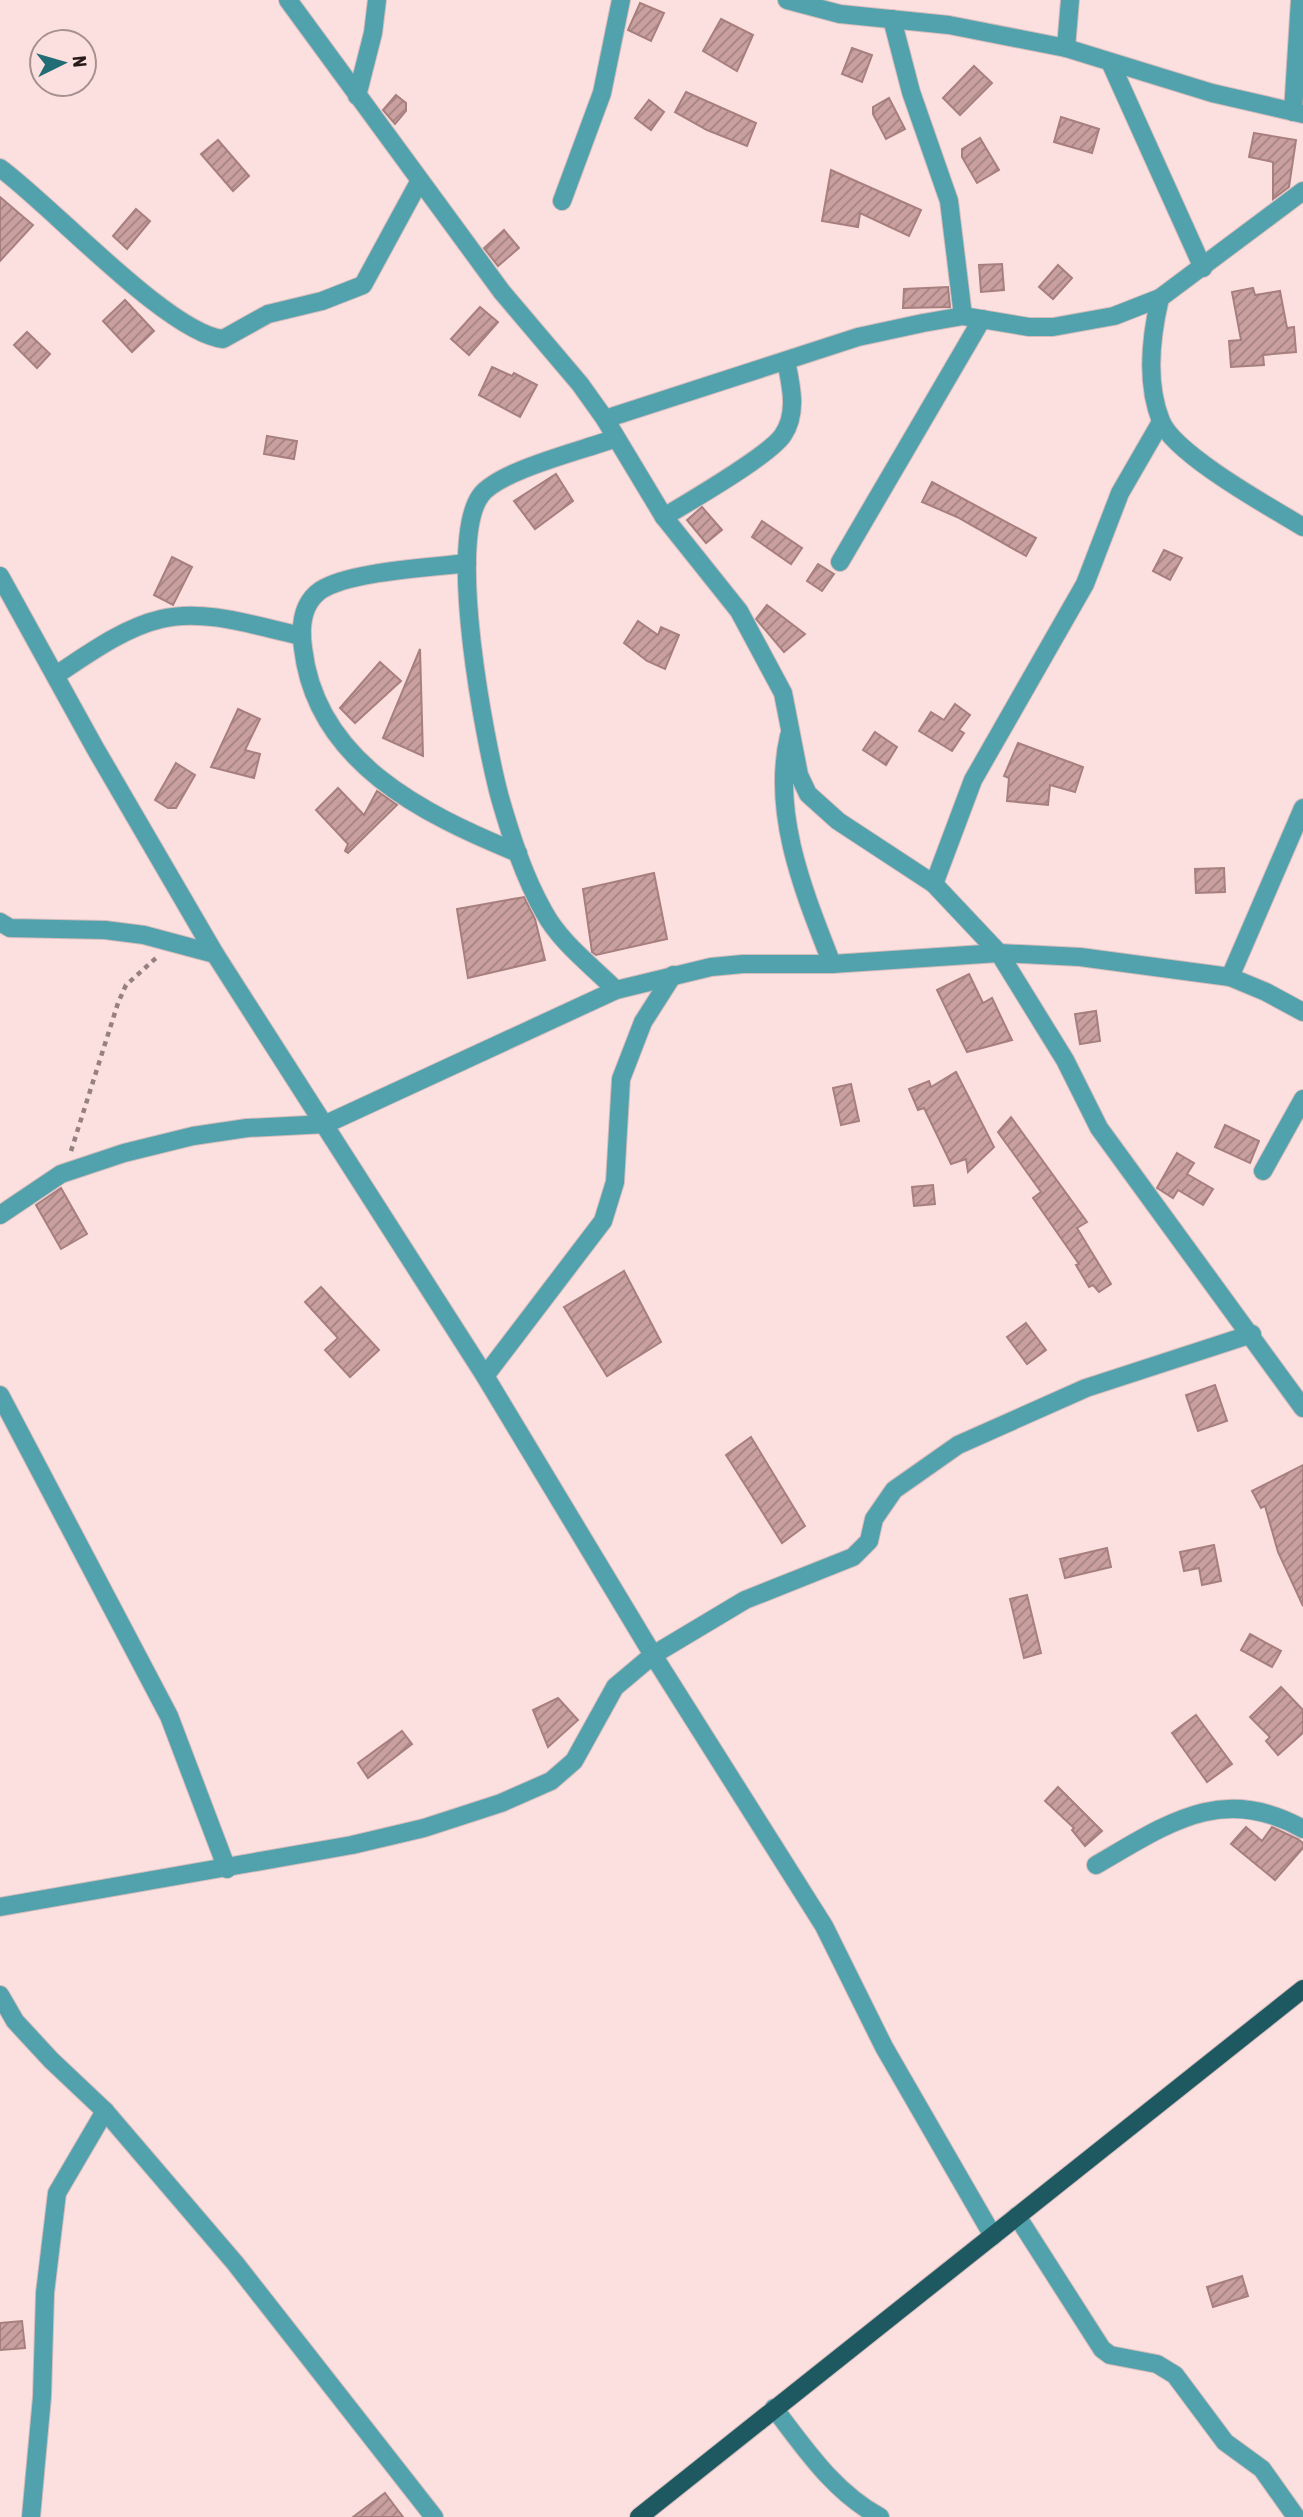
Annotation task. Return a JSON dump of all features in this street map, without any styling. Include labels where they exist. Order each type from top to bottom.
[{"type":"main road","points":[[639,2517],[1303,1989]]},
{"type":"street","points":[[288,0],[419,183],[502,292],[606,419],[664,517],[731,601],[761,649],[783,693],[799,775],[808,794],[838,821],[934,884],[999,953],[1065,1060],[1099,1128],[1177,1238],[1252,1334],[1303,1408]]},
{"type":"street","points":[[357,96],[373,33],[377,0]]},
{"type":"street","points":[[562,201],[602,93],[621,0]]},
{"type":"street","points":[[788,0],[840,14],[949,25],[1066,48],[1111,64],[1298,113],[1300,0]]},
{"type":"street","points":[[1066,48],[1070,0]]},
{"type":"street","points":[[892,19],[911,92],[949,201],[963,316]]},
{"type":"street","points":[[1111,64],[1203,268]]},
{"type":"street","points":[[0,168],[156,304],[199,331],[223,338],[268,314],[322,301],[363,285],[419,183]]},
{"type":"street","points":[[606,419],[858,337],[963,316],[1029,327],[1053,327],[1114,316],[1160,298],[1303,191]]},
{"type":"street","points":[[1160,298],[1153,325],[1152,361],[1161,422],[1184,449],[1303,527]]},
{"type":"street","points":[[840,562],[982,319]]},
{"type":"street","points":[[664,517],[765,452],[783,435],[790,417],[792,394],[786,361]]},
{"type":"street","points":[[934,884],[973,780],[1085,584],[1120,493],[1161,422]]},
{"type":"street","points":[[616,438],[502,478],[480,496],[471,520],[467,563],[471,638],[482,713],[500,797],[518,853],[544,913],[560,935],[616,990]]},
{"type":"street","points":[[467,563],[363,578],[321,590],[304,613],[302,636],[316,698],[332,730],[356,760],[418,806],[461,829],[518,853]]},
{"type":"street","points":[[0,576],[215,954],[485,1376],[653,1655],[824,1926],[884,2047],[993,2236]]},
{"type":"street","points":[[56,676],[134,629],[162,619],[204,618],[302,636]]},
{"type":"street","points":[[790,730],[783,761],[784,800],[790,837],[805,894],[832,964]]},
{"type":"street","points":[[1230,977],[1303,808]]},
{"type":"street","points":[[0,922],[10,928],[105,930],[176,943],[215,954]]},
{"type":"street","points":[[0,1215],[61,1174],[124,1153],[192,1136],[247,1128],[326,1124],[616,990],[673,975],[743,964],[832,964],[999,953],[1080,957],[1230,977],[1303,1012]]},
{"type":"street","points":[[485,1376],[603,1221],[615,1182],[621,1079],[643,1022],[673,975]]},
{"type":"street","points":[[1264,1171],[1303,1099]]},
{"type":"street","points":[[0,1907],[227,1869],[424,1828],[501,1803],[551,1781],[574,1760],[615,1688],[653,1655],[745,1600],[853,1557],[869,1541],[874,1519],[894,1490],[958,1445],[1086,1388],[1252,1334]]},
{"type":"street","points":[[0,1395],[169,1716],[227,1869]]},
{"type":"street","points":[[1096,1865],[1160,1828],[1197,1814],[1227,1808],[1254,1808],[1284,1818],[1303,1829]]},
{"type":"street","points":[[0,1995],[15,2021],[51,2060],[105,2111],[235,2263],[434,2517]]},
{"type":"street","points":[[30,2517],[42,2397],[45,2293],[57,2193],[105,2111]]},
{"type":"street","points":[[1017,2216],[1102,2349],[1119,2357],[1157,2364],[1175,2375],[1225,2442],[1262,2469],[1296,2517]]},
{"type":"street","points":[[774,2408],[821,2470],[848,2496],[880,2517]]},
{"type":"path","points":[[61,1174],[126,985],[176,943]]},
{"type":"building","points":[[640,3],[664,13],[651,41],[628,30]]},
{"type":"building","points":[[721,19],[753,35],[737,71],[703,51]]},
{"type":"building","points":[[852,48],[872,55],[862,82],[842,74]]},
{"type":"building","points":[[974,66],[992,83],[960,115],[943,98]]},
{"type":"building","points":[[686,92],[756,123],[747,146],[707,130],[675,112]]},
{"type":"building","points":[[396,95],[406,103],[406,111],[395,124],[383,110]]},
{"type":"building","points":[[889,98],[905,129],[886,139],[873,114],[873,107]]},
{"type":"building","points":[[649,100],[664,112],[651,130],[635,118]]},
{"type":"building","points":[[1061,117],[1099,129],[1092,153],[1054,142]]},
{"type":"building","points":[[1254,133],[1296,140],[1289,187],[1273,199],[1273,162],[1249,157]]},
{"type":"building","points":[[980,138],[999,170],[977,183],[962,157],[962,149]]},
{"type":"building","points":[[218,140],[249,176],[233,191],[201,154]]},
{"type":"building","points":[[831,170],[921,210],[909,236],[860,213],[858,227],[822,221]]},
{"type":"building","points":[[0,197],[33,225],[0,261]]},
{"type":"building","points":[[136,209],[150,221],[127,249],[113,236]]},
{"type":"building","points":[[504,230],[519,248],[498,266],[484,248]]},
{"type":"building","points":[[1002,264],[1004,290],[981,292],[979,265]]},
{"type":"building","points":[[1058,265],[1072,278],[1053,299],[1039,287]]},
{"type":"building","points":[[948,287],[950,307],[903,308],[904,289]]},
{"type":"building","points":[[1253,288],[1255,295],[1280,291],[1287,328],[1294,327],[1296,352],[1263,355],[1264,365],[1231,367],[1229,341],[1241,340],[1232,292]]},
{"type":"building","points":[[125,300],[154,331],[132,352],[103,321]]},
{"type":"building","points":[[480,307],[498,322],[469,355],[451,339]]},
{"type":"building","points":[[27,332],[50,354],[37,368],[14,345]]},
{"type":"building","points":[[492,367],[512,376],[514,373],[537,385],[520,417],[479,395]]},
{"type":"building","points":[[267,436],[297,441],[294,459],[264,454]]},
{"type":"building","points":[[556,474],[573,501],[535,529],[514,501]]},
{"type":"building","points":[[932,482],[1036,538],[1026,556],[957,517],[922,502]]},
{"type":"building","points":[[702,507],[722,530],[706,543],[687,520]]},
{"type":"building","points":[[762,521],[802,548],[791,564],[752,537]]},
{"type":"building","points":[[1164,550],[1182,558],[1170,580],[1153,571]]},
{"type":"building","points":[[172,557],[192,567],[173,605],[154,595]]},
{"type":"building","points":[[818,564],[834,574],[822,591],[807,581]]},
{"type":"building","points":[[767,605],[805,634],[784,652],[756,619]]},
{"type":"building","points":[[638,621],[658,635],[661,627],[679,635],[665,669],[647,661],[624,643]]},
{"type":"building","points":[[420,649],[423,756],[383,738]]},
{"type":"building","points":[[380,662],[401,681],[355,723],[340,708]]},
{"type":"building","points":[[955,704],[970,715],[959,730],[964,733],[952,751],[919,731],[931,712],[944,720]]},
{"type":"building","points":[[238,709],[260,719],[245,750],[260,754],[254,778],[211,767]]},
{"type":"building","points":[[875,732],[897,747],[886,765],[863,750]]},
{"type":"building","points":[[1018,743],[1083,767],[1075,792],[1050,785],[1048,805],[1007,801],[1009,778],[1004,776]]},
{"type":"building","points":[[176,763],[195,775],[176,808],[168,808],[155,800]]},
{"type":"building","points":[[338,788],[364,815],[377,791],[397,805],[348,853],[345,851],[348,844],[316,810]]},
{"type":"building","points":[[1224,868],[1225,892],[1196,893],[1195,869]]},
{"type":"building","points":[[654,873],[667,939],[596,955],[592,952],[583,889]]},
{"type":"building","points":[[524,897],[535,919],[545,960],[468,978],[457,909]]},
{"type":"building","points":[[969,974],[983,1003],[992,998],[1012,1040],[967,1052],[937,990]]},
{"type":"building","points":[[1096,1011],[1100,1041],[1080,1044],[1075,1014]]},
{"type":"building","points":[[956,1072],[994,1147],[968,1172],[966,1159],[951,1164],[924,1108],[918,1110],[909,1089],[929,1081],[931,1087]]},
{"type":"building","points":[[851,1084],[859,1121],[841,1125],[833,1088]]},
{"type":"building","points":[[1011,1117],[1087,1222],[1077,1228],[1111,1284],[1099,1292],[1093,1285],[1089,1287],[1076,1265],[1079,1264],[1033,1198],[1041,1192],[998,1132]]},
{"type":"building","points":[[1225,1125],[1259,1141],[1250,1163],[1215,1147]]},
{"type":"building","points":[[1177,1153],[1194,1163],[1187,1174],[1213,1189],[1203,1205],[1178,1190],[1173,1198],[1157,1188]]},
{"type":"building","points":[[933,1185],[935,1204],[914,1206],[912,1187]]},
{"type":"building","points":[[61,1188],[87,1234],[61,1249],[36,1205]]},
{"type":"building","points":[[624,1271],[661,1342],[607,1376],[564,1307]]},
{"type":"building","points":[[321,1287],[379,1350],[350,1377],[325,1350],[338,1338],[305,1302]]},
{"type":"building","points":[[1026,1323],[1046,1350],[1027,1364],[1007,1337]]},
{"type":"building","points":[[1215,1385],[1227,1421],[1198,1431],[1186,1395]]},
{"type":"building","points":[[751,1437],[805,1526],[782,1543],[726,1455]]},
{"type":"building","points":[[1303,1465],[1303,1606],[1278,1552],[1265,1506],[1261,1508],[1252,1491]]},
{"type":"building","points":[[1214,1545],[1221,1581],[1202,1585],[1199,1568],[1184,1571],[1180,1552]]},
{"type":"building","points":[[1107,1548],[1111,1567],[1065,1578],[1060,1559]]},
{"type":"building","points":[[1027,1595],[1041,1653],[1024,1658],[1010,1599]]},
{"type":"building","points":[[1250,1634],[1281,1651],[1272,1667],[1241,1650]]},
{"type":"building","points":[[1281,1687],[1303,1710],[1303,1733],[1278,1755],[1266,1741],[1270,1737],[1250,1717]]},
{"type":"building","points":[[558,1698],[578,1720],[548,1747],[533,1710]]},
{"type":"building","points":[[1196,1715],[1232,1764],[1207,1782],[1172,1733]]},
{"type":"building","points":[[402,1731],[412,1744],[368,1778],[358,1763]]},
{"type":"building","points":[[1058,1787],[1102,1831],[1085,1846],[1072,1830],[1074,1828],[1045,1801]]},
{"type":"building","points":[[1246,1827],[1262,1841],[1272,1827],[1298,1839],[1303,1843],[1303,1848],[1275,1880],[1231,1844]]},
{"type":"building","points":[[1242,2276],[1248,2296],[1213,2307],[1207,2287]]},
{"type":"building","points":[[22,2321],[25,2348],[0,2350],[0,2323]]},
{"type":"building","points":[[385,2493],[403,2517],[353,2517]]}]
